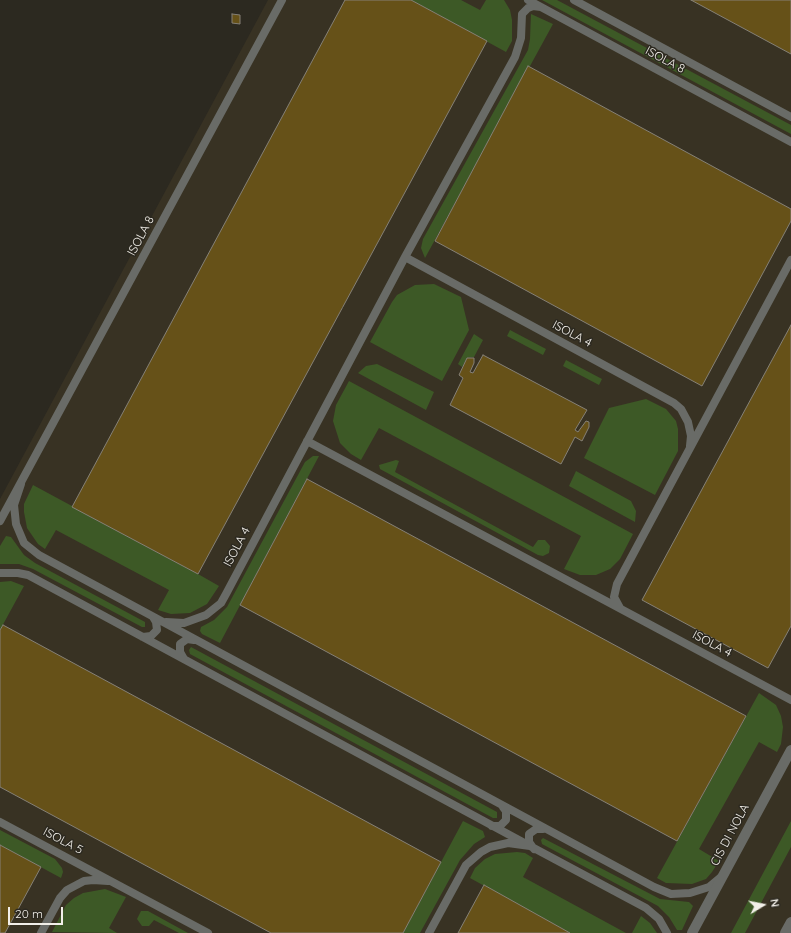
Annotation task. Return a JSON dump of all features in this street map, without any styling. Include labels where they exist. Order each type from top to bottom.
[{"type":"street","name":"CIS DI NOLA","points":[[692,933],[791,750]]},
{"type":"street","points":[[785,933],[791,922]]},
{"type":"lane","name":"ISOLA 8","points":[[21,484],[282,0]]},
{"type":"lane","name":"ISOLA 8","points":[[528,0],[791,142]]},
{"type":"lane","name":"ISOLA 8","points":[[574,0],[791,117]]},
{"type":"lane","name":"ISOLA 4","points":[[155,618],[172,623],[184,623],[206,615],[220,603],[405,257],[519,49],[522,14],[528,8],[537,4]]},
{"type":"lane","name":"ISOLA 4","points":[[405,257],[674,403],[685,415],[690,428],[691,444],[686,458]]},
{"type":"lane","name":"ISOLA 4","points":[[622,610],[616,603],[614,589],[686,458],[791,260]]},
{"type":"lane","name":"ISOLA 4","points":[[307,441],[791,700]]},
{"type":"lane","points":[[0,521],[21,484]]},
{"type":"lane","points":[[21,484],[14,506],[14,516],[20,534],[32,551],[544,830],[654,887],[671,894],[690,893],[705,889],[717,881],[725,872]]},
{"type":"lane","points":[[0,573],[9,572],[28,575],[185,659],[491,826],[646,908],[659,919],[667,933]]},
{"type":"lane","points":[[142,636],[151,636],[157,630],[155,618]]},
{"type":"lane","points":[[185,659],[180,652],[180,644],[187,639],[195,640]]},
{"type":"lane","points":[[491,826],[500,826],[506,820],[506,811],[503,807]]},
{"type":"lane","name":"ISOLA 5","points":[[0,822],[115,882],[208,933]]},
{"type":"lane","points":[[532,848],[529,842],[530,834],[536,829],[544,830]]},
{"type":"lane","points":[[429,933],[461,874],[473,858],[481,852],[499,844],[517,843],[532,848]]},
{"type":"lane","name":"ISOLA 5","points":[[41,933],[60,898],[67,890],[84,881],[93,880],[115,882]]},
{"type":"shaded area","points":[[268,0],[791,0],[791,933],[0,933],[0,499]]},
{"type":"green space","points":[[411,0],[461,0],[480,10],[486,0],[504,0],[510,10],[512,20],[512,41],[506,52]]},
{"type":"green space","points":[[542,0],[557,0],[791,125],[791,134]]},
{"type":"green space","points":[[531,14],[553,24],[425,258],[421,248],[423,239],[528,50]]},
{"type":"green space","points":[[434,284],[461,297],[469,330],[442,381],[370,342],[397,295],[415,285]]},
{"type":"green space","points":[[510,330],[546,349],[543,355],[507,336]]},
{"type":"green space","points":[[474,334],[483,340],[474,357],[467,358],[462,367],[458,364]]},
{"type":"green space","points":[[566,360],[602,379],[599,385],[563,366]]},
{"type":"green space","points":[[377,364],[434,392],[426,410],[358,373],[366,366]]},
{"type":"green space","points":[[349,381],[633,534],[620,559],[610,569],[596,575],[580,575],[564,569],[581,536],[379,428],[361,460],[351,454],[340,443],[333,421],[336,405]]},
{"type":"green space","points":[[646,399],[666,409],[676,421],[678,429],[678,451],[655,495],[584,458],[609,408]]},
{"type":"green space","points":[[313,456],[319,456],[220,643],[202,634],[200,631],[201,627],[214,620],[227,607],[305,462]]},
{"type":"green space","points":[[396,460],[399,461],[395,472],[533,547],[538,540],[545,540],[550,546],[549,553],[543,556],[538,555],[380,469],[379,465]]},
{"type":"green space","points":[[576,471],[631,501],[636,511],[635,522],[569,486]]},
{"type":"green space","points":[[33,485],[219,586],[207,604],[190,613],[171,614],[158,610],[169,590],[56,530],[45,549],[38,544],[27,528],[24,512],[24,504]]},
{"type":"green space","points":[[6,536],[11,537],[24,555],[35,563],[145,622],[145,627],[142,627],[33,569],[19,564],[0,564],[0,546]]},
{"type":"green space","points":[[11,581],[24,586],[0,630],[0,582]]},
{"type":"green space","points":[[191,647],[497,812],[497,818],[493,818],[190,654],[189,650]]},
{"type":"green space","points":[[759,693],[776,705],[781,716],[783,727],[781,744],[777,752],[759,742],[699,849],[719,861],[712,872],[706,879],[692,884],[666,883],[657,878]]},
{"type":"green space","points":[[463,821],[483,831],[485,837],[474,844],[460,860],[420,933],[403,933]]},
{"type":"green space","points":[[791,821],[791,847],[745,933],[731,933]]},
{"type":"green space","points":[[0,830],[55,859],[62,868],[63,872],[61,878],[0,845]]},
{"type":"green space","points":[[543,838],[660,899],[689,902],[693,906],[682,930],[677,930],[669,917],[658,906],[542,844],[541,840]]},
{"type":"green space","points":[[517,852],[525,853],[533,858],[523,877],[626,933],[570,933],[470,878],[475,868],[485,859],[495,854]]},
{"type":"green space","points":[[105,889],[126,897],[109,928],[117,933],[52,932],[66,905],[74,898],[83,893]]},
{"type":"green space","points":[[141,911],[148,911],[188,933],[179,933],[154,920],[149,926],[142,926],[137,919]]},
{"type":"green space","points":[[641,916],[650,923],[657,933],[632,933]]},
{"type":"building","points":[[345,0],[411,0],[487,41],[198,574],[72,507]]},
{"type":"building","points":[[691,0],[791,0],[791,54]]},
{"type":"building","points":[[232,14],[240,15],[240,24],[232,23]]},
{"type":"building","points":[[528,66],[791,209],[791,221],[702,386],[435,241]]},
{"type":"building","points":[[791,325],[791,626],[768,668],[642,600]]},
{"type":"building","points":[[483,355],[587,410],[575,430],[578,432],[586,421],[589,422],[589,427],[582,441],[575,437],[561,464],[450,405],[463,378],[459,375],[467,358],[474,358],[474,363],[470,372],[473,373]]},
{"type":"building","points":[[307,479],[746,716],[677,841],[240,605]]},
{"type":"building","points":[[3,625],[441,862],[403,933],[271,933],[0,787],[0,630]]},
{"type":"building","points":[[0,845],[41,867],[5,933],[0,933]]},
{"type":"building","points":[[484,885],[570,933],[458,933]]}]
